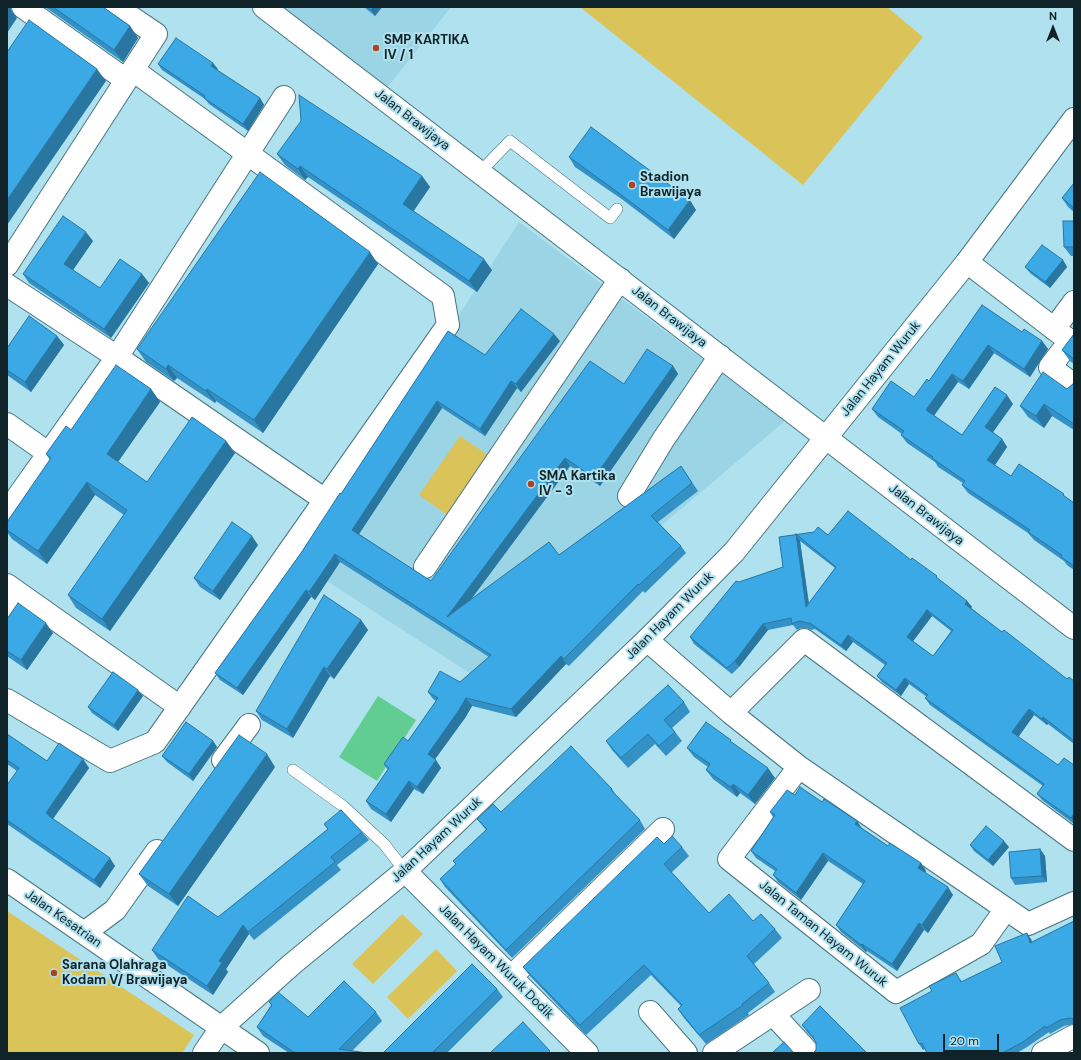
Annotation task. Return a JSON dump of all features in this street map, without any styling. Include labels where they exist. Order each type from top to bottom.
[{"type":"street","points":[[7,265],[156,34],[116,7]]},
{"type":"street","name":"Jalan Brawijaya","points":[[264,7],[1074,628]]},
{"type":"street","points":[[7,700],[110,762],[155,742],[448,325],[443,296],[248,154],[130,75],[27,18]]},
{"type":"street","points":[[7,512],[117,357],[284,97]]},
{"type":"street","name":"Jalan Hayam Wuruk","points":[[204,1053],[221,1028],[291,965],[405,871],[647,640],[734,552],[967,262],[1074,119]]},
{"type":"street","points":[[967,262],[1070,341],[1050,368],[1074,384]]},
{"type":"street","points":[[425,567],[620,279]]},
{"type":"street","points":[[7,285],[117,357],[325,500]]},
{"type":"street","points":[[1054,329],[1074,302]]},
{"type":"street","points":[[629,496],[663,440],[720,356]]},
{"type":"street","points":[[7,424],[48,454]]},
{"type":"street","points":[[7,611],[13,589],[180,707]]},
{"type":"street","points":[[647,640],[731,713],[799,767],[1028,924],[1074,902]]},
{"type":"street","points":[[731,713],[804,640],[1074,840]]},
{"type":"street","points":[[212,776],[249,725]]},
{"type":"street","name":"Jalan Taman Hayam Wuruk","points":[[799,767],[729,859],[896,992],[981,944],[1006,909]]},
{"type":"street","points":[[511,977],[663,828]]},
{"type":"street","points":[[84,933],[115,910],[170,834]]},
{"type":"street","name":"Jalan Hayam Wuruk Dodik","points":[[405,871],[587,1053]]},
{"type":"street","name":"Jalan Kesatrian","points":[[7,880],[258,1053]]},
{"type":"street","points":[[714,1053],[809,990]]},
{"type":"street","points":[[650,1012],[686,1053]]},
{"type":"street","points":[[773,1014],[809,1053]]},
{"type":"street","points":[[1043,1053],[1074,1036]]},
{"type":"lane","points":[[480,172],[510,141],[610,218],[617,209]]},
{"type":"lane","points":[[293,770],[343,806],[384,844],[405,871]]},
{"type":"shaded area","name":"SMP KARTIKA IV / 1","points":[[283,7],[451,7],[386,89]]},
{"type":"shaded area","points":[[580,7],[887,7],[923,37],[803,185]]},
{"type":"shaded area","name":"SMA Kartika IV - 3","points":[[519,222],[785,421],[636,547],[474,676],[299,563]]},
{"type":"shaded area","points":[[460,436],[495,460],[453,519],[419,495]]},
{"type":"shaded area","points":[[378,696],[416,720],[377,781],[339,757]]},
{"type":"shaded area","name":"Sarana Olahraga Kodam V/ Brawijaya","points":[[7,911],[194,1035],[182,1053],[7,1053]]},
{"type":"shaded area","points":[[402,914],[423,934],[373,984],[352,964]]},
{"type":"shaded area","points":[[436,949],[457,971],[408,1019],[387,997]]},
{"type":"building","points":[[53,7],[103,7],[130,26],[114,50]]},
{"type":"building","points":[[29,20],[97,69],[7,200],[7,52]]},
{"type":"building","points":[[176,38],[213,63],[211,66],[260,98],[243,124],[204,98],[205,96],[158,64]]},
{"type":"building","points":[[299,95],[422,176],[403,204],[484,259],[469,281],[300,166],[298,169],[277,154],[301,121]]},
{"type":"building","name":"Stadion Brawijaya","points":[[591,127],[690,200],[668,230],[569,157]]},
{"type":"building","points":[[260,172],[370,252],[254,420],[207,389],[206,391],[168,365],[166,369],[137,349]]},
{"type":"building","points":[[1074,183],[1074,208],[1062,198]]},
{"type":"building","points":[[63,216],[86,232],[64,264],[100,288],[120,259],[142,274],[104,329],[23,274]]},
{"type":"building","points":[[1063,221],[1074,221],[1074,247],[1064,247]]},
{"type":"building","points":[[1042,245],[1063,260],[1045,282],[1025,267]]},
{"type":"building","points":[[982,305],[1022,332],[1024,329],[1042,341],[1024,369],[988,345],[963,381],[952,374],[926,410],[962,435],[995,387],[1007,395],[985,427],[1002,439],[987,460],[1011,476],[1019,464],[1064,494],[1063,495],[1074,503],[1074,566],[1061,557],[1062,555],[1028,532],[1030,530],[962,485],[965,481],[901,435],[904,431],[872,409],[891,381],[914,397],[927,379],[929,381]]},
{"type":"building","points":[[521,309],[554,334],[516,384],[511,381],[480,429],[437,401],[352,530],[431,581],[590,361],[624,384],[647,349],[673,366],[594,478],[565,458],[447,617],[549,542],[559,555],[681,466],[692,483],[651,516],[681,546],[639,585],[638,584],[564,659],[561,656],[511,709],[466,698],[428,754],[436,760],[417,787],[409,781],[386,814],[366,801],[389,768],[384,764],[403,737],[408,741],[438,698],[428,692],[440,671],[460,682],[491,655],[335,554],[309,592],[306,590],[237,688],[215,673],[301,553],[448,331],[485,355]]},
{"type":"building","points":[[29,316],[57,336],[25,382],[7,370],[7,348]]},
{"type":"building","points":[[1074,334],[1074,359],[1062,350]]},
{"type":"building","points":[[116,365],[151,389],[107,454],[147,482],[192,417],[226,441],[102,619],[68,595],[127,510],[87,482],[38,551],[7,530],[7,522],[51,458],[46,454],[66,426],[71,430]]},
{"type":"building","points":[[1043,372],[1067,389],[1074,383],[1074,424],[1044,404],[1036,416],[1020,406]]},
{"type":"building","points":[[848,511],[911,560],[912,558],[937,576],[936,577],[967,601],[965,604],[1002,632],[1004,630],[1067,679],[1069,677],[1074,681],[1074,741],[1043,717],[1042,719],[1029,709],[1012,732],[1058,765],[1064,758],[1074,765],[1074,814],[1071,818],[1037,794],[1044,784],[925,698],[928,695],[905,678],[896,690],[877,676],[887,663],[848,635],[841,645],[810,623],[801,621],[792,624],[791,618],[763,624],[735,661],[727,668],[690,637],[736,581],[739,582],[783,567],[779,537],[796,535],[806,607],[836,567],[797,534],[814,532],[818,527],[828,535]],"holes":[[[927,610],[953,630],[933,656],[907,637]]]},
{"type":"building","points":[[232,522],[252,536],[213,591],[194,578]]},
{"type":"building","points":[[324,595],[361,620],[327,669],[324,667],[287,729],[256,711]]},
{"type":"building","points":[[18,603],[46,623],[21,660],[7,651],[7,619]]},
{"type":"building","points":[[113,672],[138,690],[114,725],[88,707]]},
{"type":"building","points":[[668,685],[684,702],[664,720],[675,732],[659,746],[648,734],[621,758],[606,741]]},
{"type":"building","points":[[186,722],[213,741],[189,774],[162,756]]},
{"type":"building","points":[[706,722],[768,768],[748,795],[733,784],[731,787],[706,770],[710,764],[687,748]]},
{"type":"building","points":[[7,734],[47,761],[59,743],[83,759],[46,813],[110,858],[94,880],[7,820],[7,785],[19,768],[7,760]]},
{"type":"building","points":[[239,735],[267,754],[169,894],[139,874]]},
{"type":"building","points":[[571,746],[640,820],[506,950],[440,879],[456,864],[453,861],[487,829],[477,819],[493,804],[501,812]]},
{"type":"building","points":[[800,787],[822,802],[824,799],[857,821],[855,824],[888,846],[890,843],[921,863],[918,868],[948,887],[922,925],[919,923],[892,964],[862,944],[861,945],[836,925],[865,881],[823,853],[796,893],[773,875],[777,869],[751,851],[775,815],[770,812],[787,790],[795,795]]},
{"type":"building","points":[[341,810],[362,832],[331,857],[335,862],[248,932],[243,925],[219,961],[222,963],[207,986],[152,950],[188,896],[218,917],[328,829],[324,824]]},
{"type":"building","points":[[986,826],[1004,841],[988,860],[970,845]]},
{"type":"building","points":[[672,836],[682,847],[664,864],[709,913],[729,894],[753,921],[761,914],[775,929],[747,956],[769,983],[742,1004],[743,1005],[699,1035],[678,1009],[682,1005],[644,965],[580,1025],[523,967],[657,837],[664,844]]},
{"type":"building","points":[[1040,849],[1042,876],[1011,878],[1009,852]]},
{"type":"building","points":[[1074,921],[1074,1019],[1070,1018],[1060,1020],[1046,1028],[1045,1026],[1023,1042],[1002,1053],[927,1053],[922,1043],[919,1044],[900,1008],[932,991],[929,986],[956,973],[961,982],[1002,962],[995,946],[1027,933],[1030,943]]},
{"type":"building","points":[[472,964],[497,989],[432,1053],[383,1053]]},
{"type":"building","points":[[344,981],[376,1012],[339,1049],[367,1053],[295,1053],[257,1027],[272,1005],[269,1002],[278,992],[308,1017]]},
{"type":"building","points":[[820,1006],[867,1053],[813,1053],[816,1050],[816,1042],[802,1025]]},
{"type":"building","points":[[523,1022],[550,1051],[548,1053],[490,1053]]},
{"type":"building","points":[[784,1042],[794,1053],[772,1053]]},
{"type":"place","name":"SMP KARTIKA IV / 1","points":[[376,48]]},
{"type":"place","name":"Stadion Brawijaya","points":[[632,185]]},
{"type":"place","name":"SMA Kartika IV - 3","points":[[531,484]]},
{"type":"place","name":"Sarana Olahraga Kodam V/ Brawijaya","points":[[54,973]]}]
